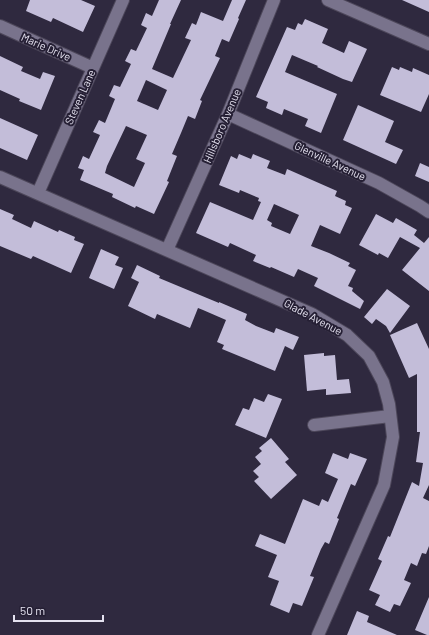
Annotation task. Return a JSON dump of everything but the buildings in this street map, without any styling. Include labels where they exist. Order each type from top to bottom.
[{"type":"street","name":"Steven Lane","points":[[38,193],[123,0]]},
{"type":"street","name":"Hillsboro Avenue","points":[[167,250],[228,114],[274,0]]},
{"type":"street","points":[[328,0],[429,44]]},
{"type":"street","name":"Marie Drive","points":[[0,26],[93,68]]},
{"type":"street","name":"Glenville Avenue","points":[[228,114],[379,183],[429,212]]},
{"type":"street","name":"Glade Avenue","points":[[0,177],[312,314],[347,335],[369,356],[383,382],[389,404],[393,437],[384,485],[318,635]]},
{"type":"street","points":[[314,425],[390,416]]}]
